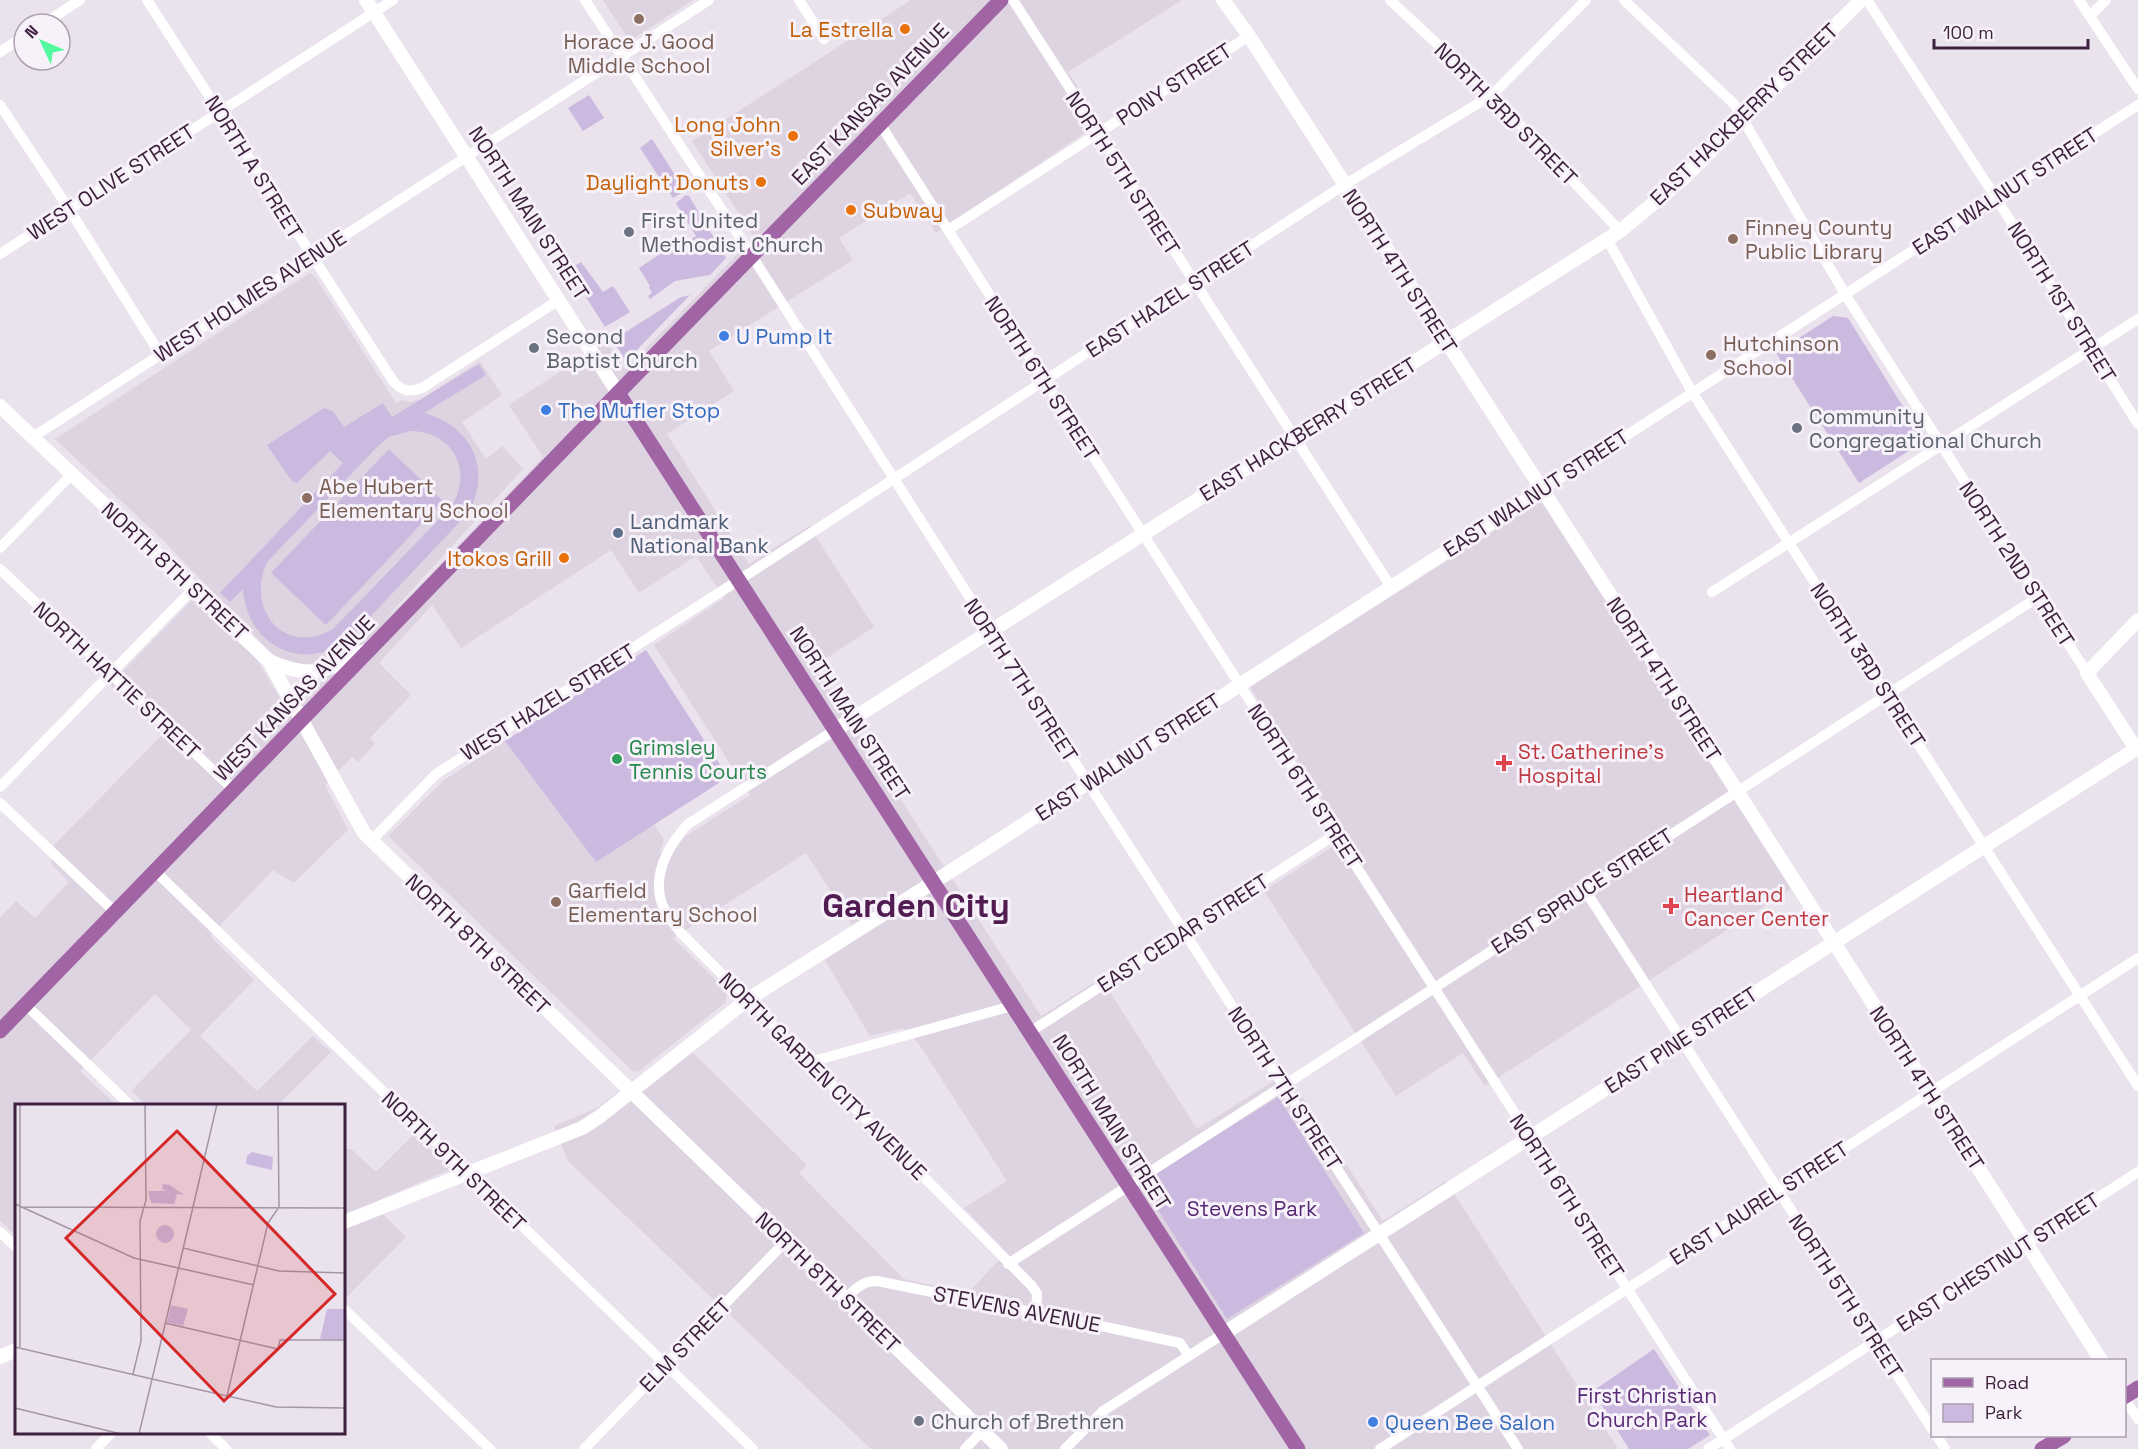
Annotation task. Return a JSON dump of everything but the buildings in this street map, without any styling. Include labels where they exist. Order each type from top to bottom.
[{"type":"main road","name":"EAST KANSAS AVENUE","points":[[618,393],[1001,0]]},
{"type":"main road","name":"NORTH MAIN STREET","points":[[618,393],[1298,1449]]},
{"type":"main road","name":"WEST KANSAS AVENUE","points":[[0,1031],[618,393]]},
{"type":"main road","points":[[2042,1449],[2062,1437]]},
{"type":"street","points":[[62,12],[80,0]]},
{"type":"street","name":"NORTH A STREET","points":[[147,0],[311,257],[393,381],[405,391],[422,388],[559,300]]},
{"type":"street","name":"NORTH MAIN STREET","points":[[366,0],[618,393]]},
{"type":"street","name":"WEST OLIVE STREET","points":[[0,254],[393,0]]},
{"type":"street","name":"NORTH 7TH STREET","points":[[585,0],[752,256],[893,480],[1518,1449]]},
{"type":"street","name":"WEST HOLMES AVENUE","points":[[33,437],[709,0]]},
{"type":"street","points":[[799,0],[824,39]]},
{"type":"street","name":"NORTH 5TH STREET","points":[[1013,0],[1391,587]]},
{"type":"street","name":"NORTH 4TH STREET","points":[[1223,0],[1249,36],[1737,791],[2100,1359]]},
{"type":"street","name":"NORTH 3RD STREET","points":[[1390,0],[1492,95],[1620,231]]},
{"type":"street","name":"EAST HAZEL STREET","points":[[739,580],[1344,185],[1492,95],[1586,0]]},
{"type":"street","name":"NORTH 2ND STREET","points":[[1624,0],[1734,104],[1845,294],[2037,597],[2137,749]]},
{"type":"street","name":"EAST HACKBERRY STREET","points":[[835,730],[1620,231],[1684,178],[1861,0]]},
{"type":"street","name":"NORTH 1ST STREET","points":[[1867,0],[1996,198],[2138,424]]},
{"type":"street","points":[[2079,0],[2138,89]]},
{"type":"street","points":[[2090,16],[2106,0]]},
{"type":"street","name":"PONY STREET","points":[[948,230],[1249,36]]},
{"type":"street","points":[[0,105],[69,209],[160,354]]},
{"type":"street","name":"EAST WALNUT STREET","points":[[345,1222],[582,1128],[633,1093],[747,1000],[1088,783],[2138,105]]},
{"type":"street","name":"NORTH 6TH STREET","points":[[880,124],[1731,1449]]},
{"type":"street","name":"NORTH 3RD STREET","points":[[1607,239],[1692,392],[2138,1086]]},
{"type":"street","points":[[1712,592],[2138,319]]},
{"type":"street","name":"NORTH 8TH STREET","points":[[0,406],[269,661],[364,833],[371,841],[1001,1449]]},
{"type":"street","points":[[0,548],[72,474]]},
{"type":"street","name":"NORTH HATTIE STREET","points":[[0,569],[234,790]]},
{"type":"street","name":"WEST HAZEL STREET","points":[[371,841],[436,774],[739,580]]},
{"type":"street","points":[[0,787],[193,588]]},
{"type":"street","name":"EAST SPRUCE STREET","points":[[1008,1264],[2037,597]]},
{"type":"street","points":[[2087,673],[2138,621]]},
{"type":"street","points":[[269,661],[288,669],[309,673],[334,667],[372,647]]},
{"type":"street","name":"NORTH GARDEN CITY AVENUE","points":[[835,730],[688,824],[676,837],[666,854],[662,870],[661,900],[668,916],[681,933],[1035,1290],[1038,1298],[1036,1313]]},
{"type":"street","name":"EAST PINE STREET","points":[[1223,1334],[2137,749]]},
{"type":"street","points":[[0,802],[115,912]]},
{"type":"street","name":"EAST CEDAR STREET","points":[[1030,1032],[1336,834]]},
{"type":"street","name":"NORTH 9TH STREET","points":[[155,871],[753,1449]]},
{"type":"street","name":"NORTH 5TH STREET","points":[[1585,890],[1931,1427]]},
{"type":"street","name":"EAST LAUREL STREET","points":[[1380,1449],[2138,958]]},
{"type":"street","points":[[26,1005],[129,1104]]},
{"type":"street","points":[[810,1062],[1012,1006]]},
{"type":"street","name":"EAST CHESTNUT STREET","points":[[1708,1449],[2138,1172]]},
{"type":"street","points":[[0,1232],[15,1246]]},
{"type":"street","name":"ELM STREET","points":[[584,1449],[786,1241]]},
{"type":"street","name":"STEVENS AVENUE","points":[[844,1299],[858,1285],[877,1281],[1180,1343],[1189,1356]]},
{"type":"street","points":[[345,1310],[489,1449]]},
{"type":"street","points":[[1065,1449],[1103,1411],[1223,1334]]},
{"type":"street","points":[[0,1357],[15,1350]]},
{"type":"street","points":[[2126,1400],[2138,1419]]},
{"type":"street","points":[[965,1449],[982,1431]]},
{"type":"street","points":[[96,1449],[110,1434]]},
{"type":"street","points":[[211,1434],[226,1449]]},
{"type":"shaded area","name":"Horace J. Good Middle School","points":[[603,0],[693,0],[633,39],[627,37]]},
{"type":"shaded area","points":[[911,0],[1182,0],[1068,72],[1101,122],[936,233],[910,193],[839,238],[853,260],[709,351],[734,391],[667,434],[749,564],[809,526],[874,627],[814,666],[1041,1016],[1101,978],[1197,1129],[1287,1073],[1383,1221],[1446,1181],[1618,1449],[871,1449],[568,1161],[554,1126],[597,1108],[683,1043],[807,1165],[799,1173],[904,1279],[968,1293],[996,1263],[1009,1255],[964,1208],[1007,1181],[919,1044],[903,1028],[870,1036],[825,960],[860,937],[806,853],[673,938],[726,990],[726,1002],[639,1071],[634,1072],[388,836],[444,780],[505,741],[596,861],[654,824],[664,840],[659,853],[750,795],[654,645],[724,598],[696,556],[639,593],[611,550],[461,648],[432,605],[379,663],[411,695],[370,738],[375,744],[358,762],[352,757],[325,785],[348,830],[294,883],[273,870],[210,936],[254,980],[200,1036],[257,1091],[313,1036],[331,1052],[279,1104],[145,1104],[131,1091],[191,1030],[155,994],[80,1071],[115,1104],[15,1104],[15,1235],[0,1220],[0,918],[16,901],[35,918],[69,882],[51,864],[54,845],[163,734],[110,685],[193,599],[257,660],[290,715],[361,642],[343,657],[315,668],[279,661],[166,543],[55,439],[310,273],[316,278],[396,403],[402,400],[410,402],[421,399],[480,361],[502,395],[462,422],[486,459],[502,446],[523,469],[383,621],[407,599],[543,457],[509,405],[606,342],[625,370],[754,237],[692,141]]},
{"type":"shaded area","name":"St. Catherine's Hospital","points":[[1542,500],[1791,889],[1485,1086],[1463,1053],[1396,1096],[1264,891],[1346,838],[1250,687]]},
{"type":"shaded area","points":[[414,1134],[451,1169],[372,1203],[406,1237],[345,1299],[345,1149],[351,1149],[376,1172]]},
{"type":"green space","points":[[589,95],[604,118],[583,131],[568,108]]},
{"type":"green space","points":[[652,139],[684,189],[673,198],[640,148]]},
{"type":"green space","points":[[686,195],[689,196],[726,258],[710,275],[675,281],[650,299],[648,296],[652,293],[650,286],[639,268],[672,246],[675,250],[696,236],[676,203]]},
{"type":"green space","points":[[581,262],[603,292],[613,286],[630,312],[605,327],[569,270]]},
{"type":"green space","points":[[690,295],[629,358],[624,358],[613,340],[681,297]]},
{"type":"green space","points":[[1833,316],[1848,318],[1923,439],[1921,443],[1859,483],[1776,353]]},
{"type":"green space","points":[[479,364],[486,375],[424,413],[454,428],[473,450],[478,479],[476,495],[469,512],[351,637],[333,648],[315,654],[298,654],[281,649],[267,640],[255,626],[247,609],[243,589],[230,602],[220,593],[343,463],[330,451],[297,483],[291,480],[267,445],[324,408],[333,411],[344,427],[383,403],[392,417]],"holes":[[[410,431],[438,438],[455,455],[460,480],[458,493],[451,507],[333,629],[315,636],[299,637],[285,633],[274,624],[266,612],[261,597],[262,580],[267,562],[389,437]]]},
{"type":"green space","points":[[389,449],[443,501],[326,625],[271,573]]},
{"type":"green space","name":"Grimsley Tennis Courts","points":[[646,650],[728,777],[596,862],[505,741]]},
{"type":"green space","name":"Stevens Park","points":[[1278,1097],[1364,1233],[1227,1319],[1141,1183]]},
{"type":"green space","name":"First Christian Church Park","points":[[1654,1349],[1710,1435],[1688,1449],[1629,1449],[1593,1391]]},
{"type":"place","name":"Horace J. Good Middle School","points":[[639,19]]},
{"type":"place","name":"La Estrella","points":[[905,29]]},
{"type":"place","name":"Long John Silver's","points":[[793,136]]},
{"type":"place","name":"Daylight Donuts","points":[[761,182]]},
{"type":"place","name":"Subway","points":[[851,210]]},
{"type":"place","name":"First United Methodist Church","points":[[629,232]]},
{"type":"place","name":"Finney County Public Library","points":[[1733,239]]},
{"type":"place","name":"U Pump It","points":[[724,336]]},
{"type":"place","name":"Second Baptist Church","points":[[534,348]]},
{"type":"place","name":"Hutchinson School","points":[[1711,355]]},
{"type":"place","name":"The Mufler Stop","points":[[546,410]]},
{"type":"place","name":"Community Congregational Church","points":[[1797,428]]},
{"type":"place","name":"Abe Hubert Elementary School","points":[[307,498]]},
{"type":"place","name":"Landmark National Bank","points":[[618,533]]},
{"type":"place","name":"Itokos Grill","points":[[564,558]]},
{"type":"place","name":"Grimsley Tennis Courts","points":[[617,759]]},
{"type":"place","name":"St. Catherine's Hospital","points":[[1504,763]]},
{"type":"place","name":"Garfield Elementary School","points":[[556,902]]},
{"type":"place","name":"Heartland Cancer Center","points":[[1671,906]]},
{"type":"place","name":"Church of Brethren","points":[[919,1421]]},
{"type":"place","name":"Queen Bee Salon","points":[[1373,1422]]},
{"type":"district","name":"Garden City","points":[[916,906]]}]
